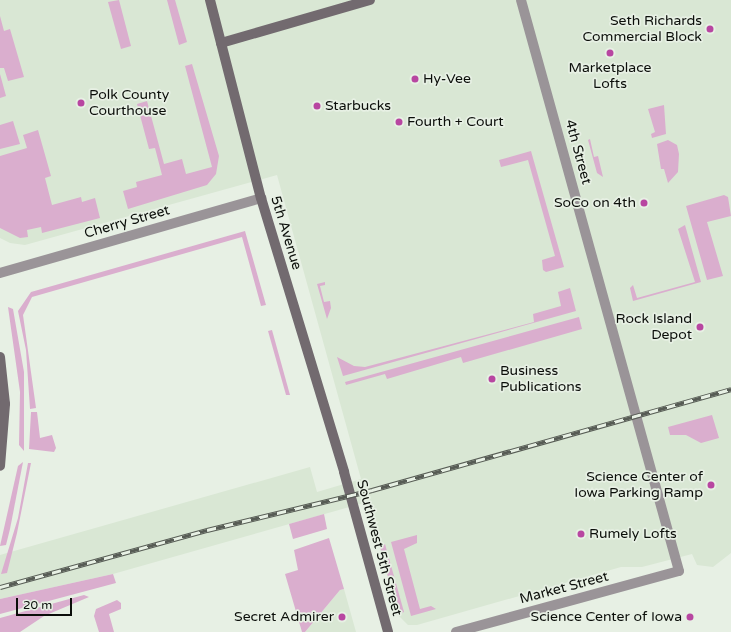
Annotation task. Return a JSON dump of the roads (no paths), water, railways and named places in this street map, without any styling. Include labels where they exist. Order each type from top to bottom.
[{"type":"street","name":"5th Avenue","points":[[210,0],[261,198],[344,472]]},
{"type":"street","points":[[221,43],[370,0]]},
{"type":"street","name":"4th Street","points":[[521,0],[678,571]]},
{"type":"street","name":"Cherry Street","points":[[0,273],[261,198]]},
{"type":"street","points":[[0,357],[5,404],[0,466]]},
{"type":"street","name":"Southwest 5th Street","points":[[344,472],[388,632]]},
{"type":"street","name":"Market Street","points":[[456,632],[678,571]]},
{"type":"railway","points":[[0,587],[207,530],[372,490],[731,389]]},
{"type":"place","name":"Seth Richards Commercial Block","points":[[710,29]]},
{"type":"place","name":"Marketplace Lofts","points":[[610,53]]},
{"type":"place","name":"Hy-Vee","points":[[415,79]]},
{"type":"place","name":"Polk County Courthouse","points":[[81,103]]},
{"type":"place","name":"Starbucks","points":[[317,106]]},
{"type":"place","name":"Fourth + Court","points":[[399,122]]},
{"type":"place","name":"SoCo on 4th","points":[[644,203]]},
{"type":"place","name":"Rock Island Depot","points":[[700,327]]},
{"type":"place","name":"Business Publications","points":[[492,379]]},
{"type":"place","name":"Science Center of Iowa Parking Ramp","points":[[711,485]]},
{"type":"place","name":"Rumely Lofts","points":[[581,534]]},
{"type":"place","name":"Secret Admirer","points":[[342,617]]},
{"type":"place","name":"Science Center of Iowa","points":[[690,617]]}]
